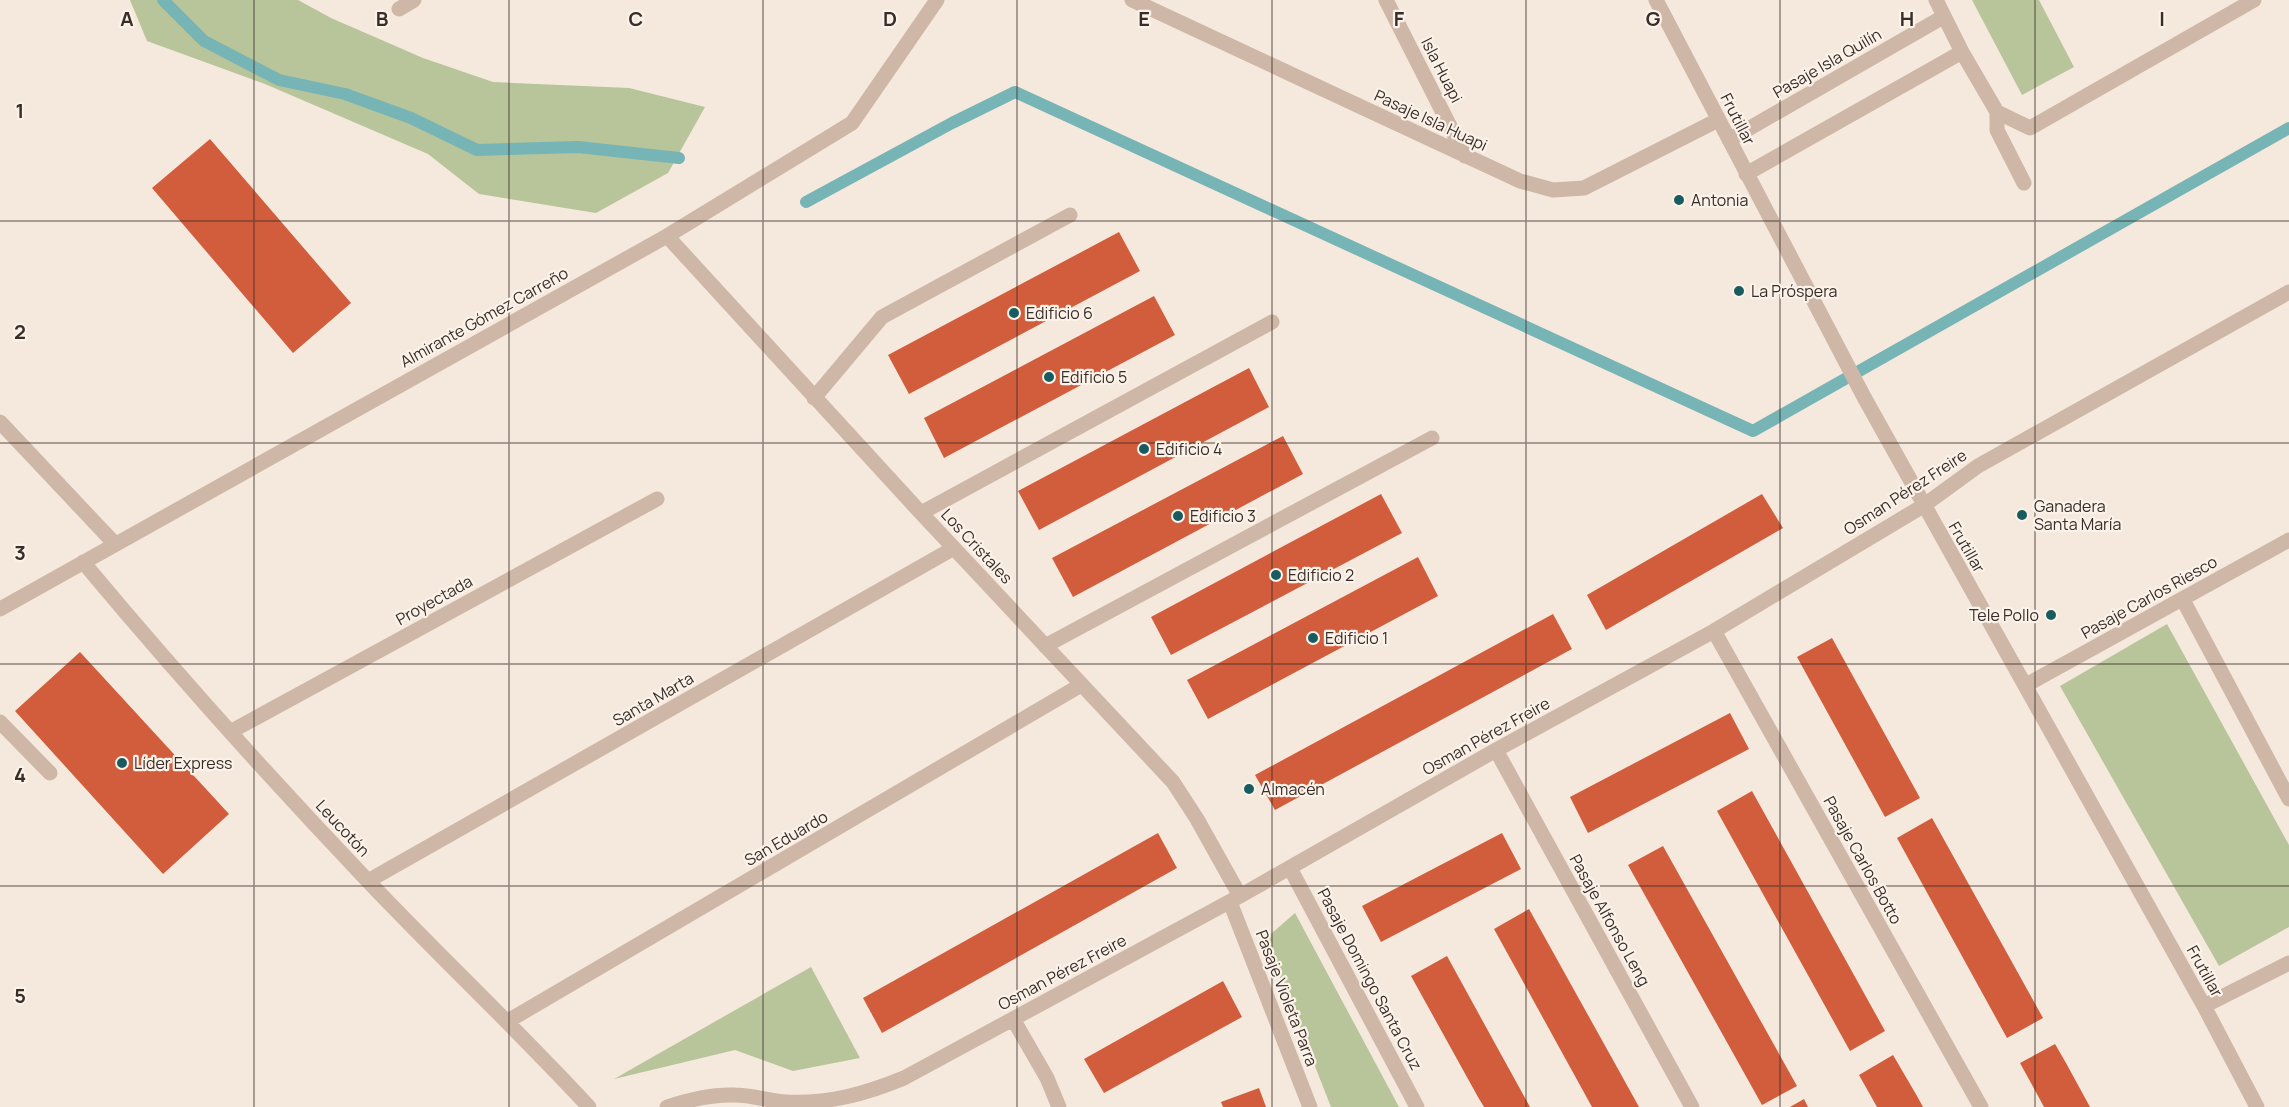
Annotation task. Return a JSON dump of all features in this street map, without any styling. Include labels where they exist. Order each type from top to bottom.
[{"type":"street","points":[[399,9],[414,0]]},
{"type":"street","name":"Almirante Gómez Carreño","points":[[0,609],[667,236],[852,123],[937,0]]},
{"type":"street","name":"Pasaje Isla Huapi","points":[[1132,0],[1465,156],[1531,184],[1553,190],[1584,188],[1718,120]]},
{"type":"street","name":"Isla Huapi","points":[[1386,0],[1465,156]]},
{"type":"street","name":"Frutillar","points":[[1656,0],[1829,332],[1923,506],[2026,685],[2204,1006],[2257,1107]]},
{"type":"street","points":[[1936,0],[1962,52],[1997,112],[1997,130],[2024,183]]},
{"type":"street","points":[[1997,112],[2030,128],[2254,0]]},
{"type":"street","name":"Pasaje Isla Quilín","points":[[1729,140],[1943,17]]},
{"type":"street","points":[[1746,174],[1962,52]]},
{"type":"street","points":[[814,398],[882,316],[1070,215]]},
{"type":"street","name":"Los Cristales","points":[[667,236],[814,398],[1173,782],[1197,819],[1235,899]]},
{"type":"street","name":"Osman Pérez Freire","points":[[667,1107],[690,1099],[735,1095],[788,1104],[832,1100],[869,1092],[904,1078],[1235,899],[1496,750],[1714,631],[1923,506],[1978,466],[2289,292]]},
{"type":"street","points":[[921,513],[1272,322]]},
{"type":"street","points":[[0,422],[115,544]]},
{"type":"street","points":[[1045,646],[1432,438]]},
{"type":"street","name":"Proyectada","points":[[230,732],[657,499]]},
{"type":"street","name":"Pasaje Carlos Riesco","points":[[2026,685],[2289,540]]},
{"type":"street","name":"Santa Marta","points":[[368,881],[954,548]]},
{"type":"street","name":"Leucotón","points":[[83,562],[230,732],[368,881],[508,1021],[589,1107]]},
{"type":"street","points":[[2183,600],[2289,799]]},
{"type":"street","name":"Pasaje Carlos Botto","points":[[1714,631],[1981,1107]]},
{"type":"street","name":"San Eduardo","points":[[508,1021],[1081,685]]},
{"type":"street","points":[[0,722],[50,772]]},
{"type":"street","name":"Pasaje Alfonso Leng","points":[[1496,750],[1692,1107]]},
{"type":"street","name":"Pasaje Domingo Santa Cruz","points":[[1290,868],[1417,1107]]},
{"type":"street","name":"Pasaje Violeta Parra","points":[[1235,899],[1310,1107]]},
{"type":"street","points":[[2204,1006],[2289,963]]},
{"type":"street","points":[[1013,1019],[1047,1078],[1059,1107]]},
{"type":"green space","points":[[130,0],[298,0],[331,18],[423,58],[493,82],[629,88],[705,107],[668,173],[596,213],[479,194],[428,154],[265,84],[147,41]]},
{"type":"green space","points":[[1972,0],[2039,0],[2074,67],[2022,95]]},
{"type":"green space","points":[[2167,624],[2289,845],[2289,927],[2219,966],[2060,686]]},
{"type":"green space","points":[[1295,913],[1399,1107],[1331,1107],[1265,939]]},
{"type":"green space","points":[[811,967],[860,1058],[793,1071],[735,1050],[614,1079]]},
{"type":"building","points":[[210,139],[351,303],[293,353],[152,188]]},
{"type":"building","name":"Edificio 6","points":[[1119,232],[1140,271],[909,394],[888,355]]},
{"type":"building","name":"Edificio 5","points":[[1154,296],[1175,335],[944,458],[924,418]]},
{"type":"building","name":"Edificio 4","points":[[1249,368],[1269,407],[1039,530],[1018,491]]},
{"type":"building","name":"Edificio 3","points":[[1283,436],[1303,474],[1073,597],[1052,558]]},
{"type":"building","name":"Edificio 2","points":[[1381,494],[1402,533],[1171,655],[1151,617]]},
{"type":"building","points":[[1762,494],[1783,528],[1606,630],[1587,595]]},
{"type":"building","name":"Edificio 1","points":[[1418,557],[1438,596],[1208,719],[1187,680]]},
{"type":"building","points":[[1553,614],[1572,649],[1275,810],[1255,775]]},
{"type":"building","points":[[1832,638],[1920,798],[1885,817],[1797,657]]},
{"type":"building","name":"Líder Express","points":[[80,652],[229,814],[163,874],[15,711]]},
{"type":"building","points":[[1730,713],[1749,749],[1588,833],[1570,797]]},
{"type":"building","points":[[1752,791],[1885,1031],[1850,1051],[1717,811]]},
{"type":"building","points":[[1932,818],[2043,1018],[2007,1038],[1897,838]]},
{"type":"building","points":[[1158,833],[1177,868],[882,1033],[863,998]]},
{"type":"building","points":[[1502,833],[1521,869],[1381,942],[1362,906]]},
{"type":"building","points":[[1663,846],[1797,1086],[1762,1105],[1628,865]]},
{"type":"building","points":[[1529,909],[1639,1107],[1592,1107],[1494,929]]},
{"type":"building","points":[[1447,956],[1530,1107],[1484,1107],[1411,976]]},
{"type":"building","points":[[1223,981],[1242,1017],[1104,1093],[1084,1059]]},
{"type":"building","points":[[2055,1044],[2090,1107],[2044,1107],[2020,1063]]},
{"type":"building","points":[[1893,1055],[1923,1107],[1877,1107],[1859,1075]]},
{"type":"building","points":[[1259,1088],[1266,1107],[1223,1107],[1221,1102]]},
{"type":"building","points":[[1804,1099],[1808,1107],[1790,1107]]},
{"type":"waterway","points":[[163,0],[204,41],[279,80],[345,94],[411,118],[477,150],[578,147],[679,158]]},
{"type":"waterway","points":[[806,202],[952,123],[1015,92],[1753,431],[2289,128]]},
{"type":"place","name":"Antonia","points":[[1679,200]]},
{"type":"place","name":"La Próspera","points":[[1739,291]]},
{"type":"place","name":"Edificio 6","points":[[1014,313]]},
{"type":"place","name":"Edificio 5","points":[[1049,377]]},
{"type":"place","name":"Edificio 4","points":[[1144,449]]},
{"type":"place","name":"Ganadera Santa María","points":[[2022,515]]},
{"type":"place","name":"Edificio 3","points":[[1178,516]]},
{"type":"place","name":"Edificio 2","points":[[1276,575]]},
{"type":"place","name":"Tele Pollo","points":[[2051,615]]},
{"type":"place","name":"Edificio 1","points":[[1313,638]]},
{"type":"place","name":"Líder Express","points":[[122,763]]},
{"type":"place","name":"Almacén","points":[[1249,789]]}]
